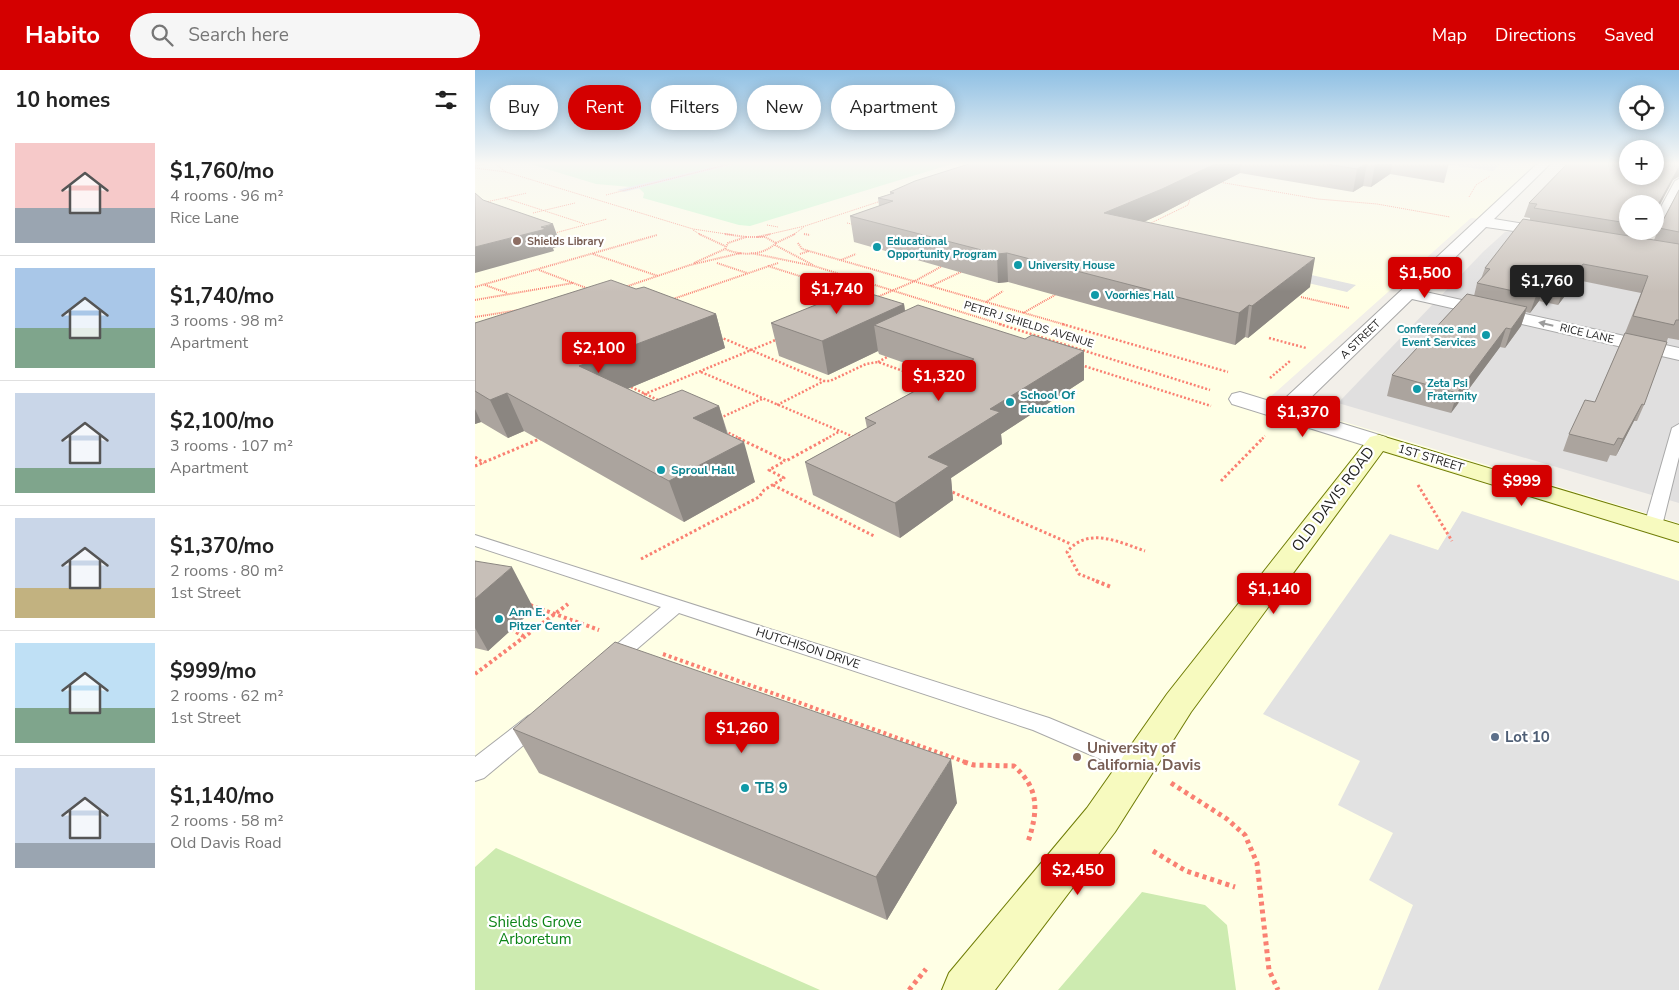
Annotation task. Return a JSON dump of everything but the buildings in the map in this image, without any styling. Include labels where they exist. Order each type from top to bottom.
[{"type":"street","name":"A STREET","points":[[1283,412],[1501,206]]},
{"type":"street","points":[[1485,222],[1568,236]]},
{"type":"street","name":"RICE LANE","points":[[1408,293],[1679,354]]},
{"type":"street","name":"1ST STREET","points":[[1240,399],[1679,534]]},
{"type":"street","name":"OLD DAVIS ROAD","points":[[967,990],[1086,839],[1179,703],[1378,442]]},
{"type":"lane","points":[[1653,526],[1679,428]]},
{"type":"lane","name":"HUTCHISON DRIVE","points":[[475,540],[1041,724],[1137,765]]},
{"type":"lane","points":[[596,672],[676,605]]},
{"type":"lane","points":[[475,771],[554,707]]},
{"type":"path","points":[[528,206],[585,224]]},
{"type":"path","points":[[533,213],[561,206]]},
{"type":"path","points":[[617,206],[693,229],[746,238]]},
{"type":"path","points":[[690,265],[733,241],[805,226],[868,206]]},
{"type":"path","points":[[1144,226],[1162,220],[1186,206]]},
{"type":"path","points":[[1389,206],[1485,222]]},
{"type":"path","points":[[555,233],[607,219]]},
{"type":"path","points":[[847,222],[864,227]]},
{"type":"path","points":[[767,225],[778,228]]},
{"type":"path","points":[[617,290],[690,265],[741,253],[751,253],[799,232],[805,226]]},
{"type":"path","points":[[693,229],[705,238],[741,253]]},
{"type":"path","points":[[804,234],[810,235]]},
{"type":"path","points":[[475,287],[657,235]]},
{"type":"path","name":"PETER J SHIELDS AVENUE","points":[[757,237],[771,238],[775,244],[813,266]]},
{"type":"path","points":[[798,243],[802,249],[1236,375]]},
{"type":"path","points":[[800,254],[809,251]]},
{"type":"path","name":"PETER J SHIELDS AVENUE","points":[[751,253],[813,266],[1240,399]]},
{"type":"path","points":[[593,254],[658,276]]},
{"type":"path","points":[[841,260],[856,254]]},
{"type":"path","points":[[669,301],[778,262]]},
{"type":"path","points":[[717,263],[747,273]]},
{"type":"path","points":[[882,302],[873,299],[941,268],[945,263]]},
{"type":"path","points":[[768,266],[853,293]]},
{"type":"path","points":[[539,270],[595,291]]},
{"type":"path","points":[[931,286],[965,271]]},
{"type":"path","points":[[475,300],[573,283]]},
{"type":"path","points":[[484,285],[509,294]]},
{"type":"path","points":[[987,302],[1003,291]]},
{"type":"path","points":[[1023,313],[1055,295]]},
{"type":"path","points":[[1301,296],[1352,308]]},
{"type":"path","points":[[475,317],[520,309]]},
{"type":"path","points":[[715,335],[824,381],[830,381],[866,364],[878,362],[887,357]]},
{"type":"path","points":[[636,398],[786,336]]},
{"type":"path","points":[[1269,338],[1306,348]]},
{"type":"path","points":[[878,362],[938,384]]},
{"type":"path","points":[[1074,363],[1217,408]]},
{"type":"path","points":[[797,370],[804,366]]},
{"type":"path","points":[[701,372],[862,440]]},
{"type":"path","points":[[777,404],[824,381]]},
{"type":"path","points":[[631,387],[661,402]]},
{"type":"path","points":[[718,419],[762,398]]},
{"type":"path","points":[[718,428],[786,461]]},
{"type":"path","points":[[641,559],[759,497],[764,490],[785,478],[769,470],[840,431]]},
{"type":"path","points":[[1221,481],[1267,433]]},
{"type":"path","points":[[475,466],[547,436]]},
{"type":"path","points":[[475,457],[484,463]]},
{"type":"path","points":[[1418,484],[1452,541]]},
{"type":"path","points":[[773,485],[874,536]]},
{"type":"path","points":[[947,489],[1071,544]]},
{"type":"path","points":[[1111,587],[1079,574],[1067,552],[1071,544],[1086,536],[1109,538],[1145,551]]},
{"type":"path","points":[[527,604],[974,765],[1014,766],[1024,775],[1035,798],[1036,818],[1028,844]]},
{"type":"path","points":[[475,674],[553,613],[568,604]]},
{"type":"path","points":[[511,629],[523,636]]},
{"type":"path","points":[[1137,765],[1190,794],[1227,819],[1245,835],[1257,863],[1269,970],[1277,990]]},
{"type":"path","points":[[1153,851],[1186,871],[1235,887]]},
{"type":"path","points":[[909,990],[927,967]]},
{"type":"shaded area","name":"University of California, Davis","points":[[475,206],[1494,206],[1480,219],[1471,218],[1268,399],[1679,523],[1679,990],[475,990]]},
{"type":"shaded area","points":[[1511,231],[1679,262],[1679,503],[1338,403],[1483,252],[1505,232]]},
{"type":"shaded area","points":[[1191,248],[1356,285],[1347,292],[1182,254]]},
{"type":"shaded area","name":"Lot 10","points":[[1462,511],[1679,581],[1679,990],[1378,990],[1413,905],[1369,880],[1393,833],[1338,805],[1360,761],[1263,714],[1390,534],[1438,550]]},
{"type":"green space","points":[[671,206],[815,206],[750,226],[739,225]]},
{"type":"green space","name":"Shields Grove Arboretum","points":[[496,848],[820,990],[475,990],[475,867]]},
{"type":"green space","points":[[1142,892],[1205,905],[1227,925],[1236,990],[1058,990]]},
{"type":"place","name":"Shields Library","points":[[517,241]]},
{"type":"place","name":"Educational Opportunity Program","points":[[877,247]]},
{"type":"place","name":"University House","points":[[1018,265]]},
{"type":"place","name":"Voorhies Hall","points":[[1095,295]]},
{"type":"place","name":"Conference and Event Services","points":[[1486,335]]},
{"type":"place","name":"Zeta Psi Fraternity","points":[[1417,389]]},
{"type":"place","name":"School Of Education","points":[[1010,402]]},
{"type":"place","name":"Sproul Hall","points":[[661,470]]},
{"type":"place","name":"Ann E. Pitzer Center","points":[[499,619]]},
{"type":"place","name":"Lot 10","points":[[1495,737]]},
{"type":"place","name":"University of California, Davis","points":[[1077,757]]},
{"type":"place","name":"TB 9","points":[[745,788]]}]
